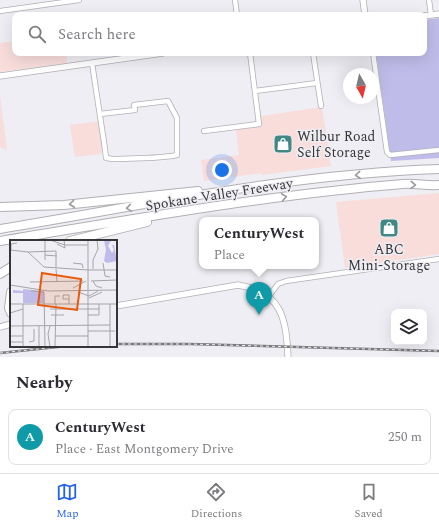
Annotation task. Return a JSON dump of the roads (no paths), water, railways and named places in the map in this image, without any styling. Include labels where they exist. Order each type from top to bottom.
[{"type":"highway","name":"Spokane Valley Freeway","points":[[0,229],[264,185],[353,175],[439,169]]},
{"type":"highway","name":"Spokane Valley Freeway","points":[[0,241],[301,194],[405,184],[439,185]]},
{"type":"highway","points":[[0,207],[64,205],[264,185]]},
{"type":"highway","points":[[73,240],[218,206]]},
{"type":"highway","points":[[0,274],[10,268]]},
{"type":"street","points":[[0,11],[79,0]]},
{"type":"street","points":[[235,0],[237,12]]},
{"type":"street","points":[[363,0],[365,12]]},
{"type":"street","points":[[429,0],[431,15]]},
{"type":"street","points":[[427,16],[439,14]]},
{"type":"street","points":[[0,76],[142,56]]},
{"type":"street","points":[[204,131],[259,124],[250,56]]},
{"type":"street","points":[[313,56],[321,106]]},
{"type":"street","points":[[373,56],[388,153],[439,150]]},
{"type":"street","points":[[92,63],[106,158],[157,156],[165,158],[177,155],[177,118],[168,101],[134,106],[135,110],[100,114]]},
{"type":"street","points":[[255,91],[317,83]]},
{"type":"street","points":[[269,296],[278,284],[286,281],[439,259]]},
{"type":"street","points":[[117,306],[238,285],[254,288],[269,296],[278,306],[282,317],[288,357]]},
{"type":"street","points":[[0,327],[10,324]]},
{"type":"railway","points":[[117,344],[190,344],[439,351]]},
{"type":"railway","points":[[0,353],[57,347]]},
{"type":"place","name":"Wilbur Road Self Storage","points":[[283,144]]},
{"type":"place","name":"ABC Mini-Storage","points":[[389,228]]},
{"type":"place","name":"CenturyWest","points":[[259,315]]}]
